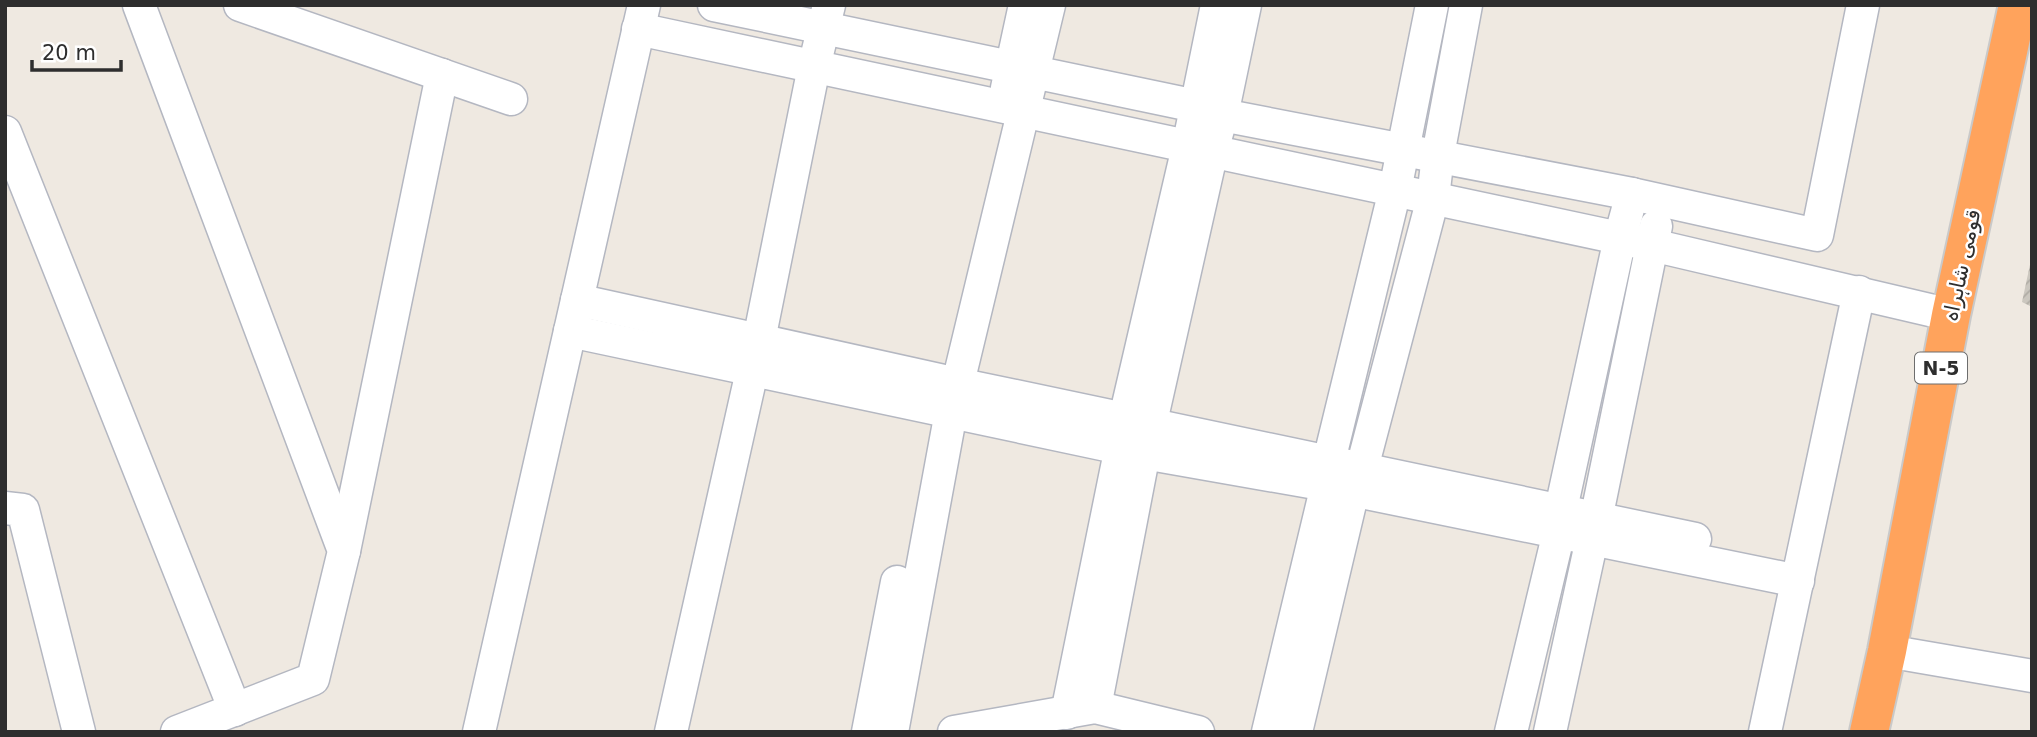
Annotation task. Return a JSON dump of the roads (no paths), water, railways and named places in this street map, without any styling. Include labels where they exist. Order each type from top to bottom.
[{"type":"highway","name":"قومی شاہراہ","points":[[1869,732],[1951,315],[2018,5]]},
{"type":"street","points":[[139,5],[344,551]]},
{"type":"street","points":[[240,5],[511,99]]},
{"type":"street","points":[[714,5],[836,18],[1022,69],[1209,110],[1646,197],[1817,235],[1863,5]]},
{"type":"street","points":[[868,732],[1014,109],[1022,69],[1025,5]]},
{"type":"street","points":[[1022,69],[1049,5]]},
{"type":"street","points":[[1209,110],[1217,5]]},
{"type":"street","points":[[1081,710],[1135,436],[1209,110],[1245,5]]},
{"type":"street","points":[[1296,732],[1395,190],[1432,5]]},
{"type":"street","points":[[1268,732],[1343,476],[1433,198],[1438,155],[1466,5]]},
{"type":"street","points":[[479,732],[641,17],[824,69],[1620,238],[1951,315]]},
{"type":"street","points":[[692,732],[763,357],[836,18]]},
{"type":"street","points":[[177,732],[313,679],[344,551],[442,75]]},
{"type":"street","points":[[5,132],[235,710]]},
{"type":"street","points":[[1511,732],[1560,521],[1620,238],[1646,197]]},
{"type":"street","points":[[1549,732],[1652,245],[1646,197]]},
{"type":"street","points":[[1765,732],[1859,292]]},
{"type":"street","points":[[577,300],[763,357]]},
{"type":"street","points":[[570,331],[763,357],[1800,572]]},
{"type":"street","points":[[671,732],[763,357]]},
{"type":"street","points":[[892,732],[945,396]]},
{"type":"street","points":[[5,508],[23,510],[79,732]]},
{"type":"street","points":[[1887,651],[2032,676]]},
{"type":"street","points":[[954,732],[1081,710],[1198,732]]}]
